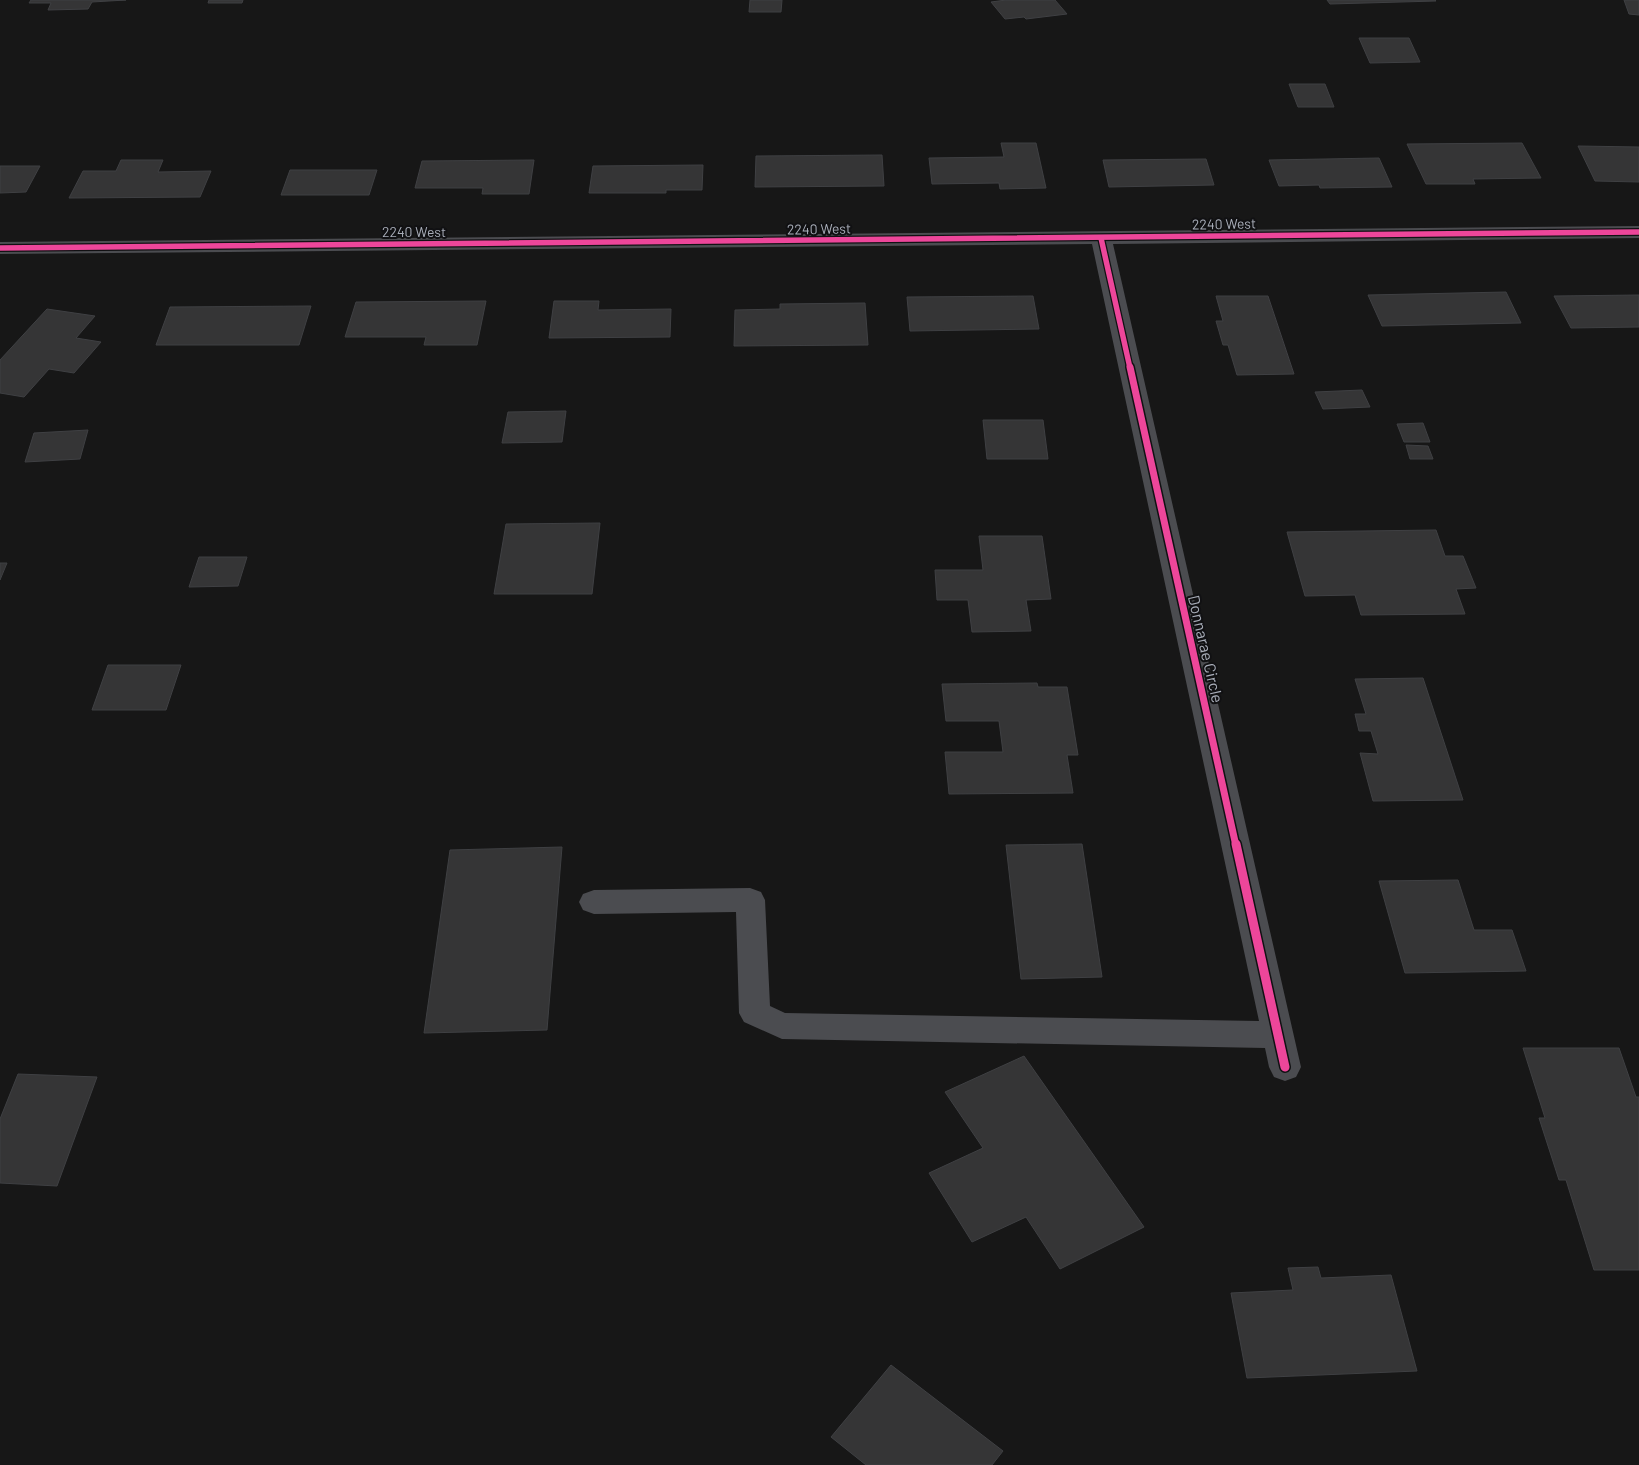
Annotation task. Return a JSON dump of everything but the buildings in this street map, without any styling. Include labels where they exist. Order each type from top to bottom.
[{"type":"street","name":"2240 West","points":[[0,248],[1639,232]]},
{"type":"street","name":"Donnarae Circle","points":[[1101,238],[1285,1067]]},
{"type":"street","points":[[594,902],[750,900],[755,1014],[782,1026],[1278,1036]]},
{"type":"cycle path","points":[[0,248],[1639,232]]},
{"type":"cycle path","points":[[1101,238],[1285,1067]]}]
